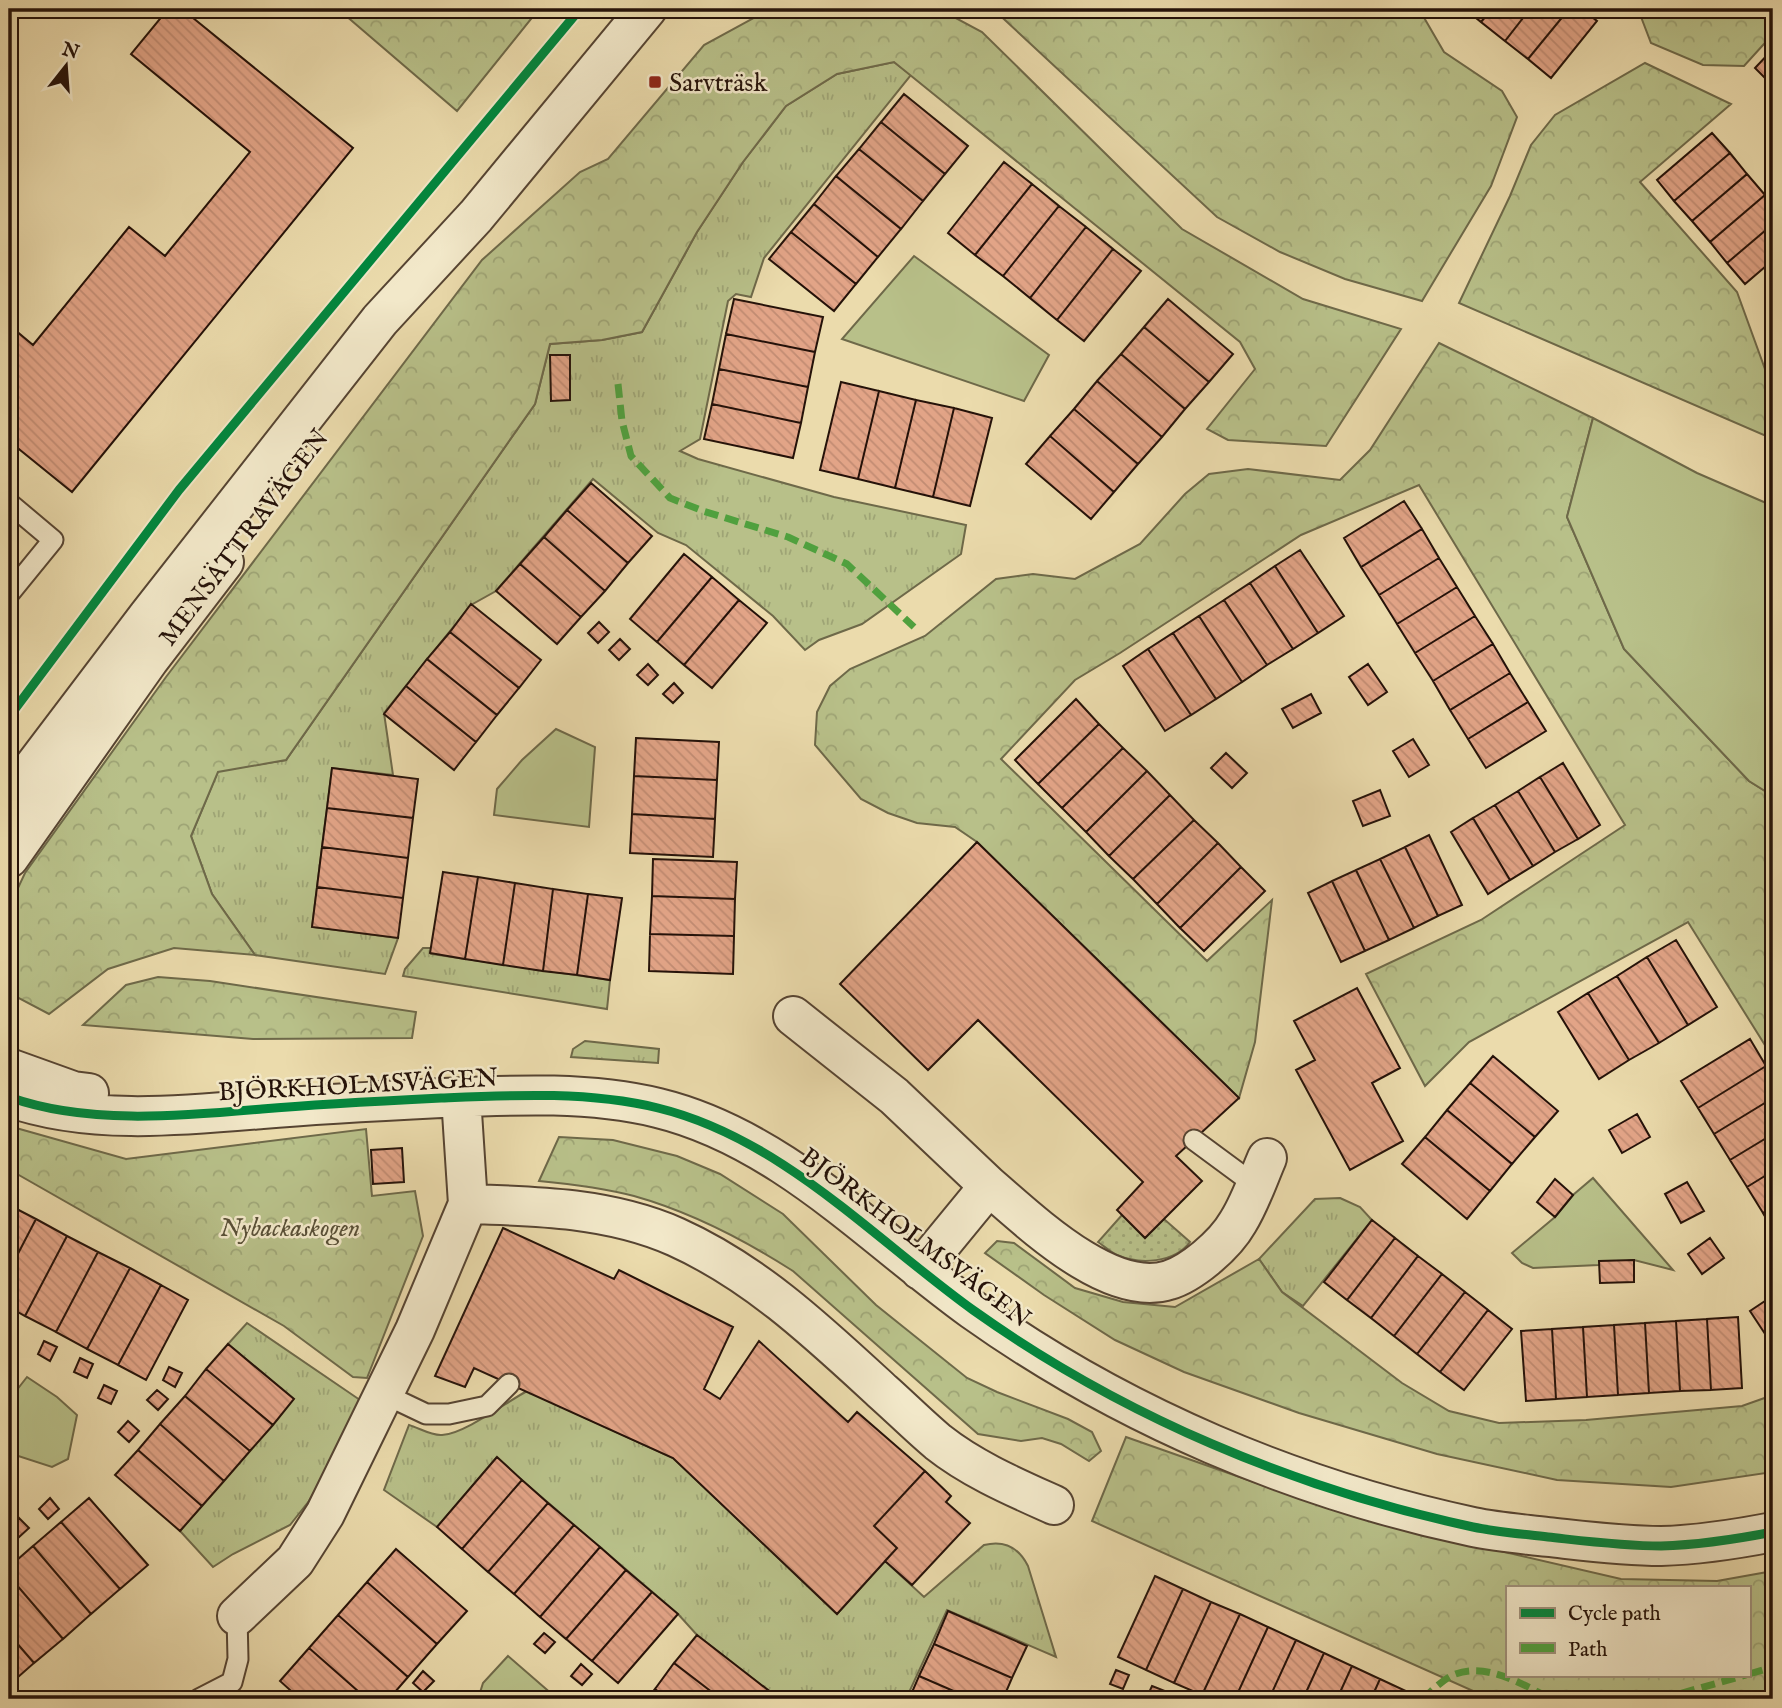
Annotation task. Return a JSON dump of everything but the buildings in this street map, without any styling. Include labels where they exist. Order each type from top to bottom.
[{"type":"street","name":"MENSÄTTRAVÄGEN","points":[[9,813],[19,782],[380,320],[476,216],[647,9]]},
{"type":"street","name":"MENSÄTTRAVÄGEN","points":[[9,858],[149,660],[398,333],[476,216]]},
{"type":"street","points":[[793,1016],[894,1096],[1030,1221],[1102,1270],[1121,1278],[1143,1282],[1168,1280],[1194,1268],[1218,1248],[1238,1222],[1261,1172]]},
{"type":"street","name":"BJÖRKHOLMSVÄGEN","points":[[9,1068],[73,1091],[244,1111]]},
{"type":"street","name":"BJÖRKHOLMSVÄGEN","points":[[9,1097],[29,1105],[83,1112],[173,1116],[461,1097],[587,1097],[654,1107],[709,1123],[780,1162],[974,1311],[1049,1360],[1117,1399],[1219,1447],[1308,1482],[1406,1511],[1478,1528],[1584,1541],[1660,1546],[1737,1539],[1773,1532]]},
{"type":"street","name":"BJÖRKHOLMSVÄGEN","points":[[237,1616],[295,1561],[325,1514],[415,1330],[468,1204],[461,1097]]},
{"type":"street","name":"BJÖRKHOLMSVÄGEN","points":[[920,1270],[989,1186]]},
{"type":"street","points":[[468,1204],[534,1206],[586,1212],[674,1236],[708,1253],[729,1264],[789,1308],[939,1442],[989,1475],[1054,1505]]},
{"type":"lane","points":[[9,503],[53,540],[9,594]]},
{"type":"lane","points":[[1194,1140],[1261,1172]]},
{"type":"lane","points":[[384,1394],[426,1414],[449,1414],[487,1406],[509,1384]]},
{"type":"lane","points":[[199,1699],[232,1682],[238,1659],[237,1616]]},
{"type":"green space","points":[[338,9],[539,9],[457,111]]},
{"type":"green space","points":[[770,9],[939,9],[982,32],[1182,229],[1303,299],[1401,329],[1326,446],[1228,440],[1207,429],[1255,369],[1240,342],[894,62],[837,74],[786,106],[743,162],[697,232],[642,332],[602,340],[550,344],[535,404],[286,760],[218,772],[191,836],[212,894],[255,955],[174,948],[108,969],[49,1014],[9,993],[9,907],[25,873],[166,677],[482,260],[580,172],[608,159],[704,45]]},
{"type":"green space","points":[[993,9],[1419,9],[1444,52],[1502,91],[1517,117],[1491,186],[1422,301],[1345,279],[1280,252],[1217,217]]},
{"type":"green space","points":[[1638,9],[1773,9],[1773,34],[1744,66],[1703,65],[1651,43]]},
{"type":"green space","points":[[894,62],[911,75],[764,258],[751,297],[736,294],[728,301],[700,439],[680,451],[698,459],[834,497],[966,525],[961,554],[862,624],[819,640],[805,650],[773,616],[686,545],[658,533],[593,479],[496,591],[471,605],[384,713],[393,775],[332,768],[312,927],[398,938],[385,974],[255,955],[212,894],[191,836],[218,771],[286,760],[535,404],[550,344],[602,340],[642,332],[697,232],[743,162],[786,106],[837,74]]},
{"type":"green space","points":[[1645,63],[1731,104],[1640,182],[1737,292],[1769,380],[1773,382],[1773,439],[1459,303],[1531,145],[1555,115]]},
{"type":"green space","points":[[914,256],[1049,355],[1024,401],[842,339]]},
{"type":"green space","points":[[1439,343],[1593,418],[1567,517],[1624,649],[1749,781],[1773,796],[1773,1058],[1688,922],[1469,1042],[1425,1086],[1366,974],[1481,920],[1625,825],[1419,485],[1301,535],[1075,680],[1001,759],[1207,961],[1272,900],[1255,1042],[1239,1098],[977,842],[955,827],[917,823],[888,813],[861,799],[815,745],[817,712],[830,686],[850,669],[925,636],[996,579],[1033,574],[1075,579],[1140,544],[1185,494],[1209,474],[1248,469],[1340,480],[1370,450]]},
{"type":"green space","points":[[1593,418],[1697,473],[1773,506],[1773,796],[1749,781],[1624,649],[1567,517]]},
{"type":"green space","points":[[556,729],[595,747],[589,827],[494,815],[497,789],[522,760]]},
{"type":"green space","points":[[423,948],[431,948],[431,954],[610,980],[607,1009],[403,976],[405,969]]},
{"type":"green space","points":[[158,977],[210,981],[416,1012],[412,1038],[253,1039],[83,1025],[126,985]]},
{"type":"green space","points":[[585,1041],[659,1049],[658,1063],[571,1057],[573,1049]]},
{"type":"green space","name":"Nybackaskogen","points":[[9,1126],[126,1159],[366,1129],[372,1196],[415,1191],[423,1236],[367,1378],[353,1377],[284,1326],[17,1174],[9,1185]]},
{"type":"green space","points":[[559,1137],[613,1140],[677,1156],[720,1174],[783,1214],[876,1305],[967,1378],[1068,1419],[1092,1432],[1101,1451],[1089,1461],[1061,1444],[1042,1438],[1021,1441],[978,1434],[793,1271],[755,1248],[696,1218],[634,1196],[539,1181]]},
{"type":"green space","points":[[1593,1178],[1673,1270],[1634,1260],[1599,1265],[1533,1268],[1522,1263],[1512,1253],[1555,1217],[1573,1195]]},
{"type":"green space","points":[[1340,1198],[1360,1207],[1372,1220],[1303,1306],[1282,1292],[1259,1259],[1315,1199]]},
{"type":"green space","points":[[1122,1215],[1145,1238],[1164,1219],[1190,1242],[1175,1254],[1156,1260],[1136,1260],[1117,1255],[1098,1242]]},
{"type":"green space","points":[[997,1241],[1014,1243],[1075,1288],[1123,1302],[1175,1307],[1259,1259],[1282,1292],[1402,1383],[1449,1411],[1499,1423],[1586,1420],[1742,1406],[1773,1395],[1773,1472],[1671,1487],[1557,1480],[1437,1454],[1299,1413],[1184,1372],[1115,1340],[985,1253]]},
{"type":"green space","points":[[247,1323],[360,1400],[309,1501],[290,1525],[213,1567],[180,1531],[293,1399],[228,1344]]},
{"type":"green space","points":[[27,1377],[57,1397],[77,1415],[68,1459],[52,1467],[9,1453],[9,1400]]},
{"type":"green space","points":[[527,1391],[673,1458],[837,1614],[885,1561],[924,1597],[984,1545],[1010,1547],[1020,1554],[1028,1566],[1056,1657],[947,1610],[906,1699],[760,1699],[767,1690],[697,1635],[678,1614],[496,1458],[437,1527],[384,1490],[409,1425],[434,1434],[451,1433],[473,1424]]},
{"type":"green space","points":[[1126,1437],[1302,1499],[1453,1540],[1621,1579],[1717,1581],[1773,1571],[1773,1699],[1491,1699],[1092,1521]]},
{"type":"green space","points":[[508,1656],[553,1695],[551,1699],[478,1699],[483,1683]]},
{"type":"marked path","points":[[618,384],[622,421],[631,456],[670,498],[788,537],[847,564],[914,627]]},
{"type":"marked path","points":[[1750,1674],[1773,1667]]},
{"type":"marked path","points":[[1422,1699],[1453,1675],[1466,1671],[1504,1676],[1552,1699]]},
{"type":"marked path","points":[[1661,1699],[1742,1676]]},
{"type":"cycle path","points":[[9,717],[179,490],[580,9]]},
{"type":"cycle path","points":[[9,1097],[70,1112],[134,1116],[522,1095],[605,1099],[658,1108],[703,1122],[745,1142],[785,1166],[862,1222],[973,1310],[1089,1383],[1212,1444],[1276,1470],[1407,1511],[1501,1532],[1661,1546],[1773,1532]]},
{"type":"place","name":"Sarvträsk","points":[[655,82]]}]
